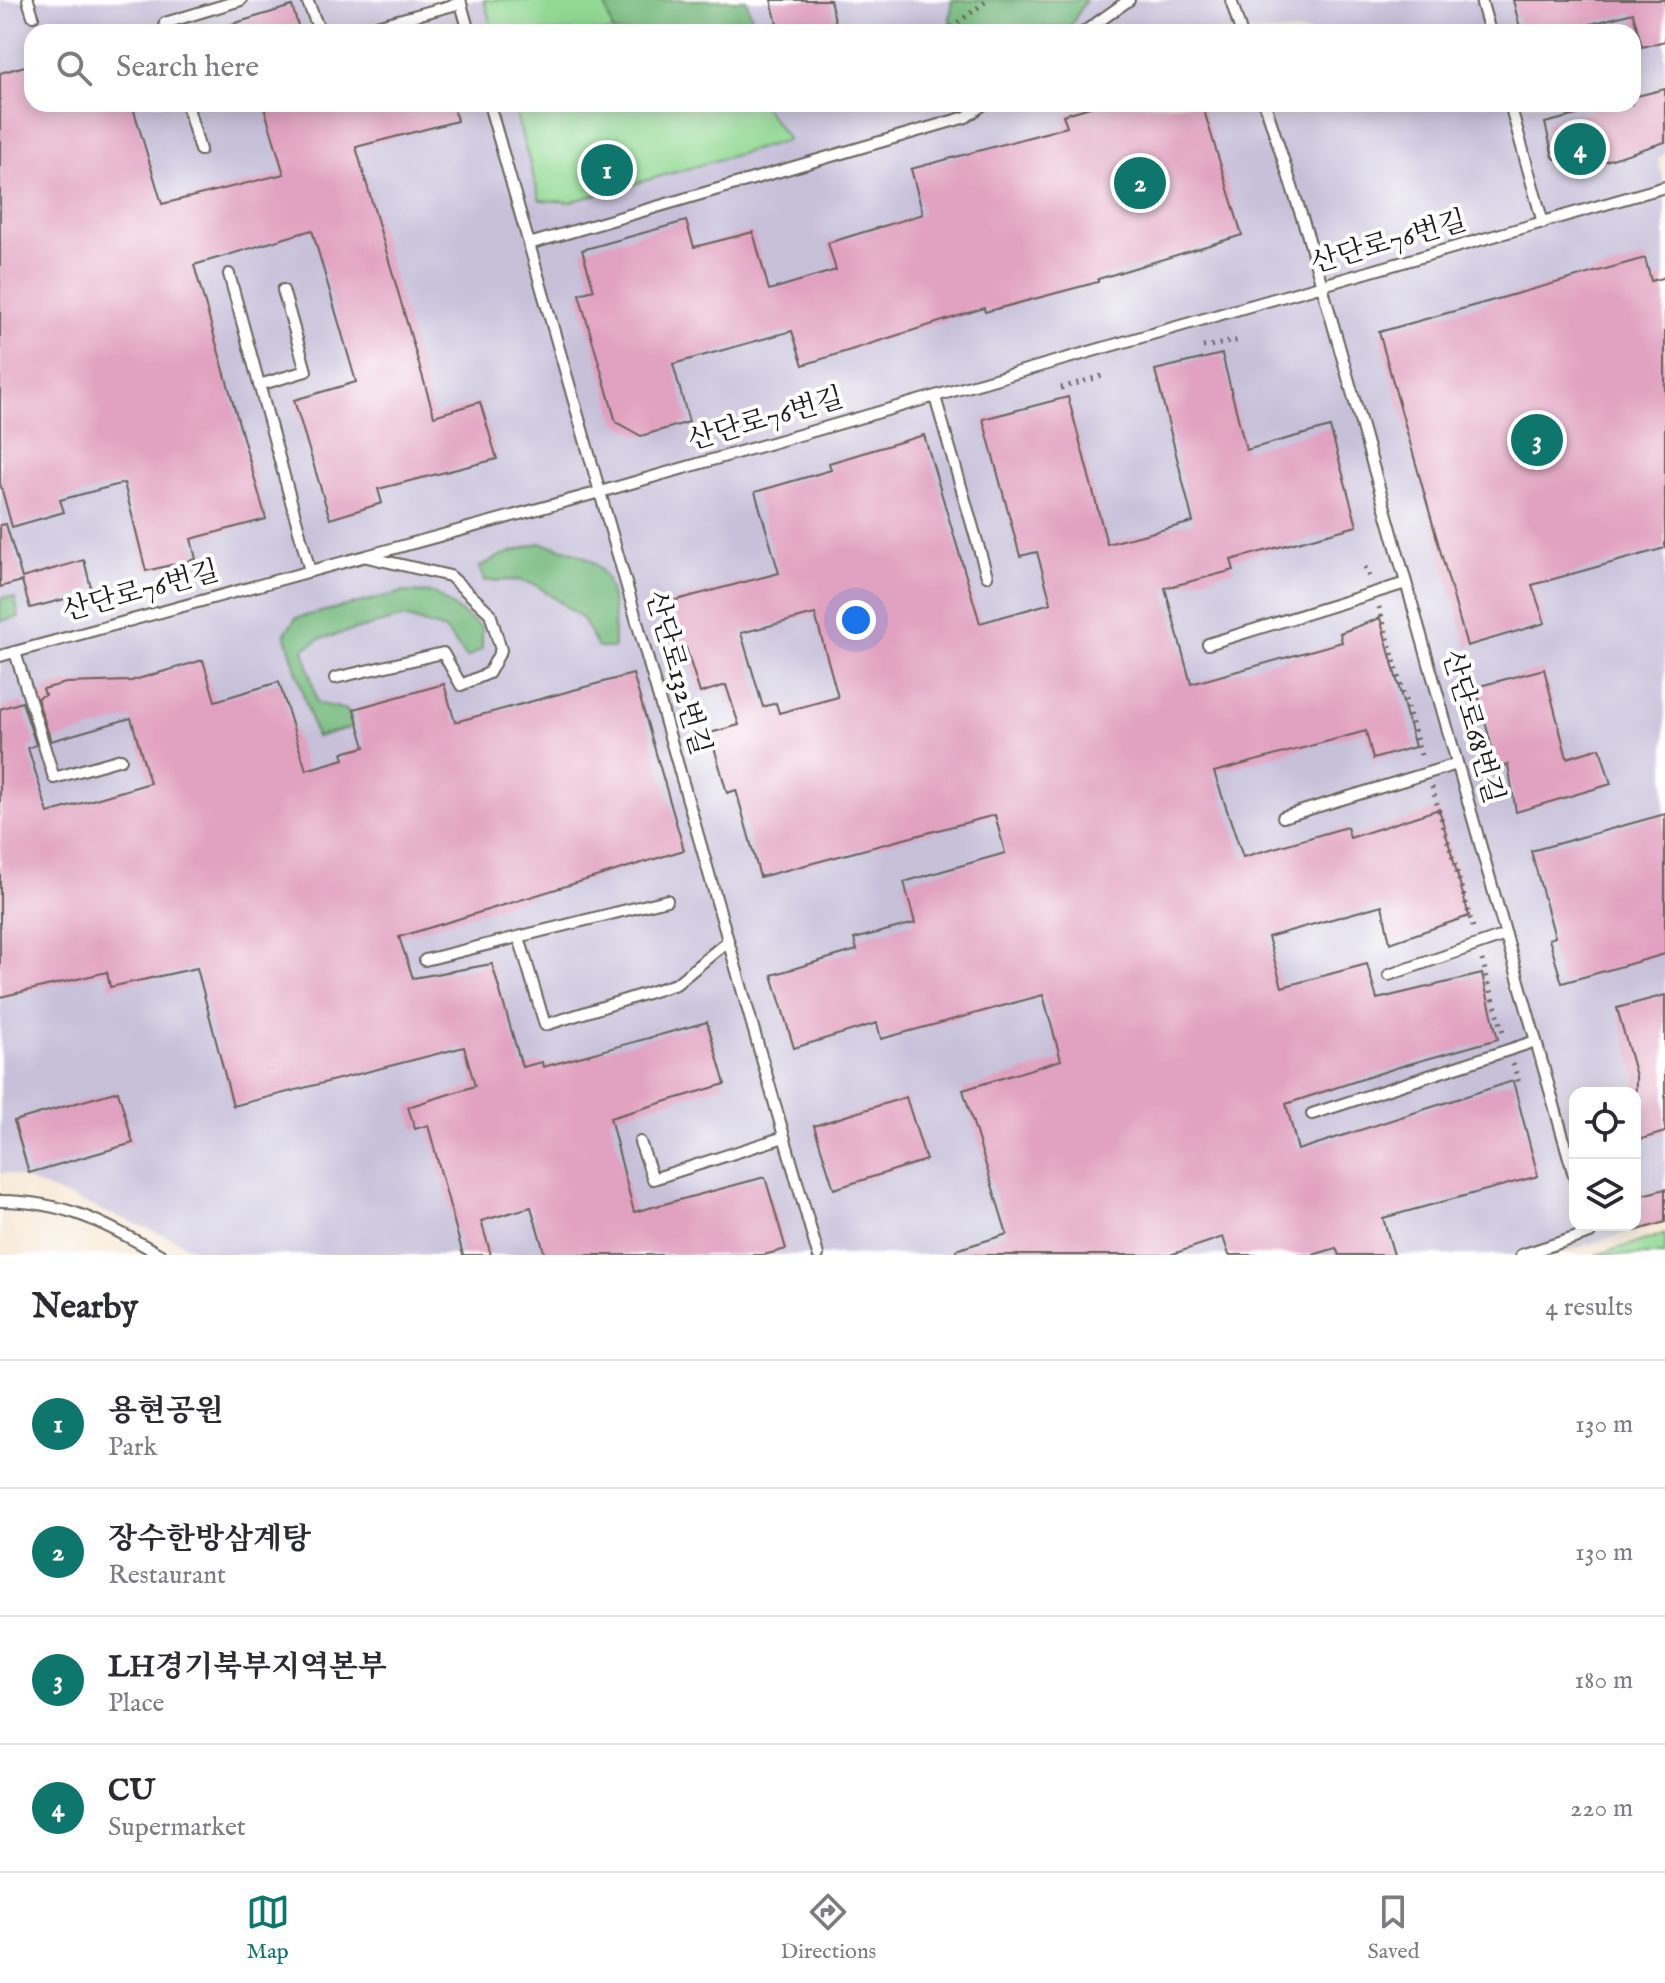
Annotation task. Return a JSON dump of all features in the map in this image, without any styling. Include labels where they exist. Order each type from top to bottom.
[{"type":"lane","points":[[28,0],[33,16]]},
{"type":"lane","points":[[165,24],[241,0]]},
{"type":"lane","points":[[307,0],[317,24]]},
{"type":"lane","points":[[1095,24],[1129,0]]},
{"type":"lane","points":[[1231,0],[1238,24]]},
{"type":"lane","points":[[1481,0],[1488,24]]},
{"type":"lane","points":[[382,24],[460,2],[467,24]]},
{"type":"lane","points":[[189,112],[200,150]]},
{"type":"lane","name":"산단로132번길","points":[[491,112],[818,1255]]},
{"type":"lane","points":[[529,244],[966,117],[973,112]]},
{"type":"lane","name":"산단로68번길","points":[[1268,112],[1323,287],[1569,1159]]},
{"type":"lane","points":[[1512,112],[1543,223]]},
{"type":"lane","name":"산단로76번길","points":[[0,656],[600,492],[1665,187]]},
{"type":"lane","points":[[229,274],[310,571]]},
{"type":"lane","points":[[259,385],[306,371],[283,290]]},
{"type":"lane","points":[[935,397],[987,576]]},
{"type":"lane","points":[[335,678],[443,653],[461,685],[489,673],[501,650],[490,613],[450,576],[365,556]]},
{"type":"lane","points":[[1208,644],[1406,583]]},
{"type":"lane","points":[[15,652],[54,778],[121,759]]},
{"type":"lane","points":[[1283,817],[1457,764]]},
{"type":"lane","points":[[425,960],[667,900]]},
{"type":"lane","points":[[1389,975],[1506,935]]},
{"type":"lane","points":[[519,937],[545,1025],[676,984],[728,941]]},
{"type":"lane","points":[[1312,1114],[1536,1041]]},
{"type":"lane","points":[[640,1142],[653,1179],[784,1137]]},
{"type":"lane","points":[[0,1201],[25,1201],[93,1217],[161,1255]]},
{"type":"lane","points":[[1521,1255],[1590,1231]]},
{"type":"path","points":[[956,24],[988,0]]},
{"type":"path","points":[[1203,347],[1241,340]]},
{"type":"path","points":[[1061,388],[1102,376]]},
{"type":"path","points":[[1386,625],[1418,748]]},
{"type":"path","points":[[1439,807],[1471,922]]},
{"type":"path","points":[[1487,978],[1505,1036]]},
{"type":"shaded area","points":[[0,0],[1665,0],[1665,154],[1658,159],[1665,188],[1665,1221],[1641,1228],[1641,1087],[1569,1087],[1569,1231],[1632,1231],[1554,1255],[202,1255],[176,1240],[8,1173],[0,1173]]},
{"type":"green space","points":[[484,0],[738,0],[736,24],[491,24]]},
{"type":"green space","points":[[604,0],[746,0],[754,24],[611,24]]},
{"type":"green space","points":[[952,0],[1086,0],[1072,24],[950,24]]},
{"type":"green space","points":[[515,112],[768,112],[788,140],[570,202],[540,200]]},
{"type":"green space","points":[[539,543],[582,555],[604,574],[613,604],[614,648],[598,648],[583,619],[536,585],[517,580],[484,581],[479,567],[500,556]]},
{"type":"green space","points":[[404,592],[434,593],[482,628],[482,649],[467,658],[445,630],[405,617],[320,639],[304,649],[317,703],[347,710],[351,719],[349,728],[316,737],[285,633],[296,618]]},
{"type":"green space","points":[[15,598],[19,617],[0,621],[0,599]]},
{"type":"green space","points":[[1665,1234],[1665,1255],[1596,1255]]},
{"type":"building","points":[[771,0],[830,0],[836,24],[777,24]]},
{"type":"building","points":[[1513,0],[1665,0],[1665,41],[1642,47],[1641,24],[1636,24],[1633,13],[1591,24],[1519,24]]},
{"type":"building","points":[[292,6],[298,24],[232,24]]},
{"type":"building","points":[[24,66],[24,112],[134,112],[162,204],[284,174],[265,112],[455,112],[457,121],[356,147],[434,416],[480,402],[497,459],[378,489],[382,503],[330,519],[294,400],[356,382],[312,230],[194,265],[266,519],[191,539],[196,559],[146,571],[124,483],[60,500],[64,512],[12,527],[0,483],[0,73]]},
{"type":"building","points":[[1665,89],[1665,142],[1572,172],[1553,157],[1545,123],[1588,112],[1641,112],[1641,95]]},
{"type":"building","points":[[1073,112],[1204,112],[1242,235],[1098,279],[1098,282],[985,312],[984,308],[803,365],[792,331],[673,364],[689,422],[641,436],[616,422],[579,294],[594,290],[582,250],[686,221],[694,247],[753,232],[769,290],[836,270],[828,243],[923,214],[911,169],[1067,127],[1063,115]]},
{"type":"building","points":[[1645,258],[1651,281],[1665,277],[1665,548],[1532,585],[1545,623],[1467,646],[1379,332]]},
{"type":"building","points":[[1222,354],[1246,450],[1330,427],[1357,526],[1231,560],[1234,570],[1165,588],[1191,684],[1342,642],[1340,633],[1380,618],[1415,747],[1373,759],[1366,731],[1214,772],[1243,857],[1347,827],[1350,838],[1439,809],[1469,916],[1390,943],[1382,905],[1268,937],[1282,987],[1367,964],[1377,999],[1482,974],[1498,1039],[1286,1104],[1298,1150],[1513,1081],[1538,1176],[1383,1218],[1394,1255],[1339,1255],[1336,1248],[1313,1255],[1229,1255],[1223,1237],[1170,1255],[957,1255],[956,1250],[1007,1234],[963,1090],[1061,1060],[1043,995],[881,1039],[877,1023],[794,1048],[772,975],[857,950],[854,939],[915,923],[904,882],[1005,853],[995,815],[760,877],[736,790],[727,793],[710,733],[739,725],[726,685],[700,693],[686,648],[677,650],[665,603],[779,573],[755,492],[831,470],[829,463],[924,435],[980,623],[1051,603],[1037,552],[1020,556],[983,419],[1068,397],[1107,544],[1193,522],[1155,370]],"holes":[[[815,614],[838,697],[779,713],[776,703],[763,707],[741,633]]]},
{"type":"building","points":[[6,524],[22,578],[84,560],[92,592],[30,608],[22,581],[0,587],[0,525]]},
{"type":"building","points":[[203,660],[215,701],[279,682],[306,770],[344,759],[342,753],[365,747],[354,709],[444,684],[455,722],[633,674],[684,850],[399,937],[413,978],[492,964],[522,1067],[542,1062],[543,1067],[707,1022],[725,1084],[610,1118],[634,1212],[765,1177],[786,1249],[764,1255],[545,1255],[531,1207],[481,1221],[491,1255],[463,1255],[428,1125],[415,1129],[408,1107],[475,1086],[464,1047],[233,1106],[197,968],[110,987],[107,972],[0,997],[0,709],[22,702],[36,745],[28,748],[48,813],[150,783],[131,718],[51,741],[37,698],[45,695],[43,689],[66,683],[131,681]]},
{"type":"building","points":[[1544,669],[1567,758],[1600,748],[1611,784],[1516,812],[1508,765],[1497,767],[1476,687]]},
{"type":"building","points":[[1665,814],[1665,954],[1562,983],[1549,939],[1555,937],[1531,851]]},
{"type":"building","points":[[1665,995],[1665,1132],[1641,1139],[1641,1087],[1636,1087],[1636,1076],[1617,1008]]},
{"type":"building","points":[[118,1091],[133,1143],[29,1173],[14,1121]]},
{"type":"building","points":[[906,1097],[926,1160],[834,1189],[814,1126]]},
{"type":"building","points":[[1665,1189],[1665,1222],[1641,1229],[1641,1195]]},
{"type":"place","name":"CU","points":[[1580,149]]},
{"type":"place","name":"용현공원","points":[[607,170]]},
{"type":"place","name":"장수한방삼계탕","points":[[1140,183]]},
{"type":"place","name":"LH경기북부지역본부","points":[[1537,440]]}]
